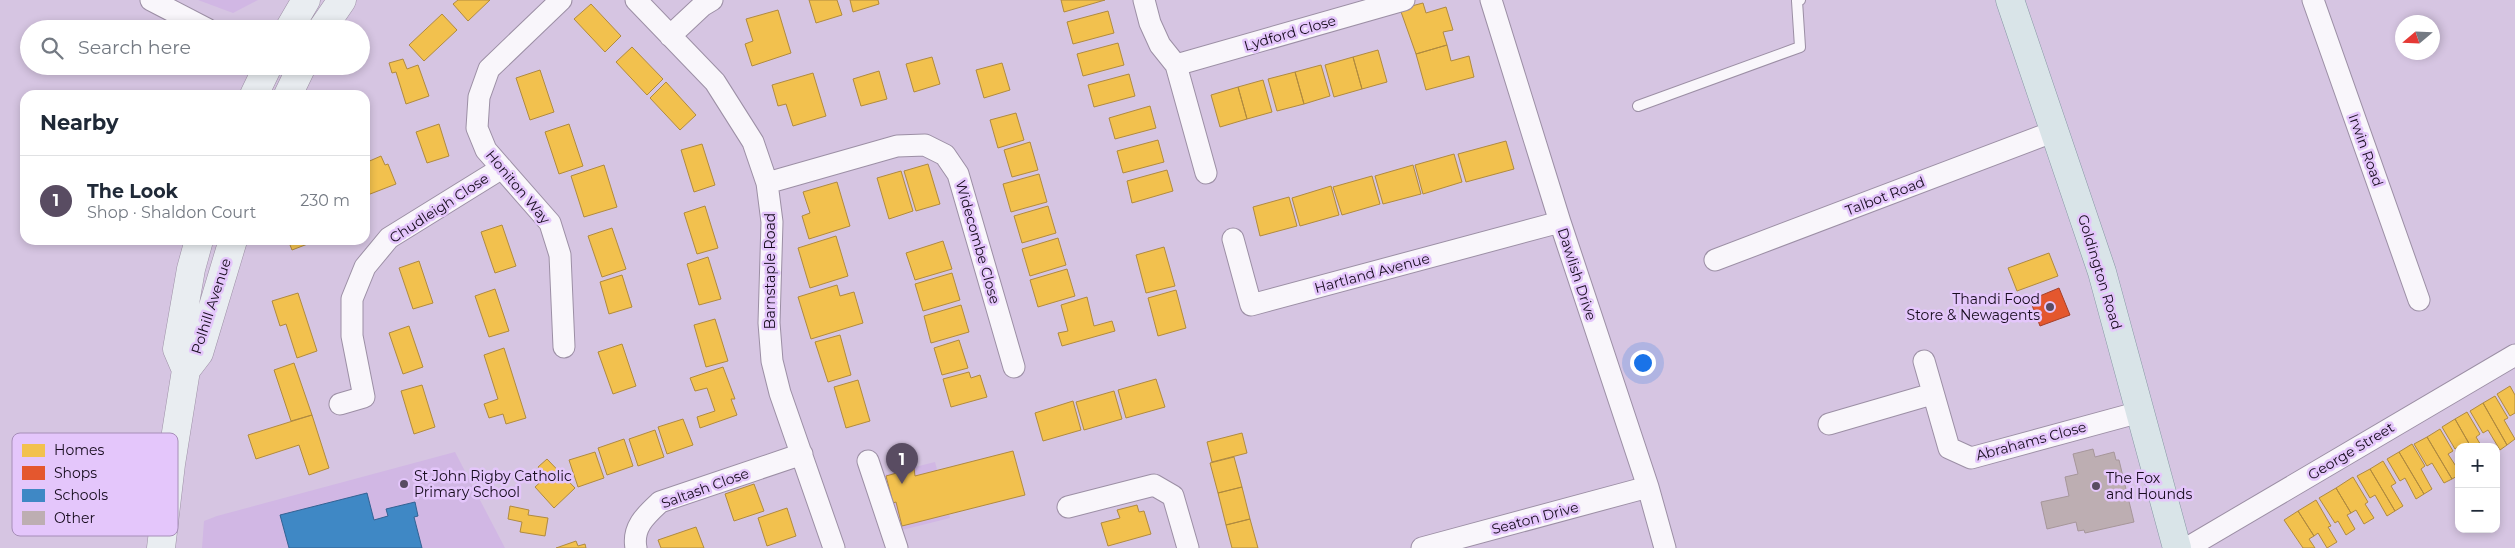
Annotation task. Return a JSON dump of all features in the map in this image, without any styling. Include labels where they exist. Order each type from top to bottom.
[{"type":"main road","name":"Goldington Road","points":[[2010,0],[2056,131],[2102,272],[2177,548]]},
{"type":"street","points":[[294,20],[306,0]]},
{"type":"street","points":[[328,20],[342,0]]},
{"type":"street","name":"Honiton Way","points":[[561,0],[489,69],[479,97],[477,128],[486,150],[550,223],[560,255],[564,347]]},
{"type":"street","name":"Barnstaple Road","points":[[636,0],[715,82],[753,142],[767,183],[772,222],[769,322],[772,361],[780,393],[834,548]]},
{"type":"street","points":[[670,36],[702,6],[712,0]]},
{"type":"street","points":[[1144,0],[1150,23],[1160,45],[1176,65],[1206,173]]},
{"type":"street","name":"Lydford Close","points":[[1176,65],[1404,0]]},
{"type":"street","name":"Dawlish Drive","points":[[1491,0],[1560,222],[1648,487],[1665,548]]},
{"type":"street","name":"Irwin Road","points":[[2313,0],[2419,300]]},
{"type":"street","points":[[165,2],[193,20]]},
{"type":"street","points":[[256,90],[264,75]]},
{"type":"street","name":"Talbot Road","points":[[1715,260],[2056,131]]},
{"type":"street","name":"Widecombe Close","points":[[767,183],[897,146],[925,145],[945,155],[958,174],[1014,367]]},
{"type":"street","name":"Chudleigh Close","points":[[340,404],[364,397],[352,336],[352,299],[365,267],[389,238],[502,168]]},
{"type":"street","name":"Hartland Avenue","points":[[1233,239],[1251,305],[1560,222]]},
{"type":"street","name":"Polhill Avenue","points":[[186,370],[177,349],[191,269],[198,245]]},
{"type":"street","name":"Polhill Avenue","points":[[176,433],[186,370],[199,353],[231,245]]},
{"type":"street","name":"George Street","points":[[2187,548],[2515,355]]},
{"type":"street","name":"Abrahams Close","points":[[1924,361],[1949,448],[1971,458],[2140,412]]},
{"type":"street","points":[[1829,424],[1932,394]]},
{"type":"street","name":"Saltash Close","points":[[636,548],[636,530],[645,516],[660,502],[802,454]]},
{"type":"street","points":[[868,461],[897,548]]},
{"type":"street","points":[[1068,507],[1154,485],[1173,496],[1188,548]]},
{"type":"street","name":"Seaton Drive","points":[[1422,548],[1648,487]]},
{"type":"lane","points":[[1638,106],[1800,48],[1797,1],[1800,0]]},
{"type":"shaded area","points":[[198,0],[258,0],[233,13]]},
{"type":"shaded area","name":"St John Rigby Catholic Primary School","points":[[455,452],[505,548],[202,548],[204,521],[217,516]]},
{"type":"shaded area","points":[[935,462],[950,518],[902,530],[883,475]]},
{"type":"building: Homes","points":[[458,0],[490,0],[468,21],[453,4]]},
{"type":"building: Homes","points":[[809,0],[837,0],[842,15],[816,23]]},
{"type":"building: Homes","points":[[850,0],[878,0],[879,4],[853,12]]},
{"type":"building: Homes","points":[[1061,0],[1105,0],[1064,12]]},
{"type":"building: Homes","points":[[1423,3],[1426,13],[1446,7],[1453,30],[1443,32],[1447,45],[1416,54],[1400,9]]},
{"type":"building: Homes","points":[[591,4],[621,36],[605,52],[574,19]]},
{"type":"building: Homes","points":[[778,10],[791,53],[752,66],[745,44],[753,41],[746,19]]},
{"type":"building: Homes","points":[[1108,11],[1114,33],[1073,44],[1067,22]]},
{"type":"building: Homes","points":[[442,14],[457,30],[424,61],[409,45]]},
{"type":"building: Homes","points":[[1118,43],[1124,65],[1083,76],[1077,54]]},
{"type":"building: Homes","points":[[1447,45],[1451,61],[1469,56],[1474,77],[1426,90],[1416,54]]},
{"type":"building: Homes","points":[[632,47],[663,79],[647,95],[616,62]]},
{"type":"building: Homes","points":[[1378,50],[1387,82],[1362,89],[1353,57]]},
{"type":"building: Homes","points":[[932,57],[940,84],[914,92],[906,64]]},
{"type":"building: Homes","points":[[1353,57],[1362,89],[1334,97],[1325,65]]},
{"type":"building: Homes","points":[[403,59],[407,69],[418,65],[429,96],[406,104],[396,72],[392,73],[389,63]]},
{"type":"building: Homes","points":[[1002,63],[1010,90],[984,98],[976,70]]},
{"type":"building: Homes","points":[[1321,65],[1330,96],[1304,104],[1295,72]]},
{"type":"building: Homes","points":[[540,70],[554,112],[530,120],[516,78]]},
{"type":"building: Homes","points":[[879,71],[887,99],[861,106],[853,79]]},
{"type":"building: Homes","points":[[1295,72],[1304,104],[1277,111],[1268,79]]},
{"type":"building: Homes","points":[[813,73],[826,116],[793,126],[786,104],[778,106],[772,85]]},
{"type":"building: Homes","points":[[1129,74],[1135,96],[1094,107],[1088,85]]},
{"type":"building: Homes","points":[[1263,80],[1272,112],[1247,119],[1238,87]]},
{"type":"building: Homes","points":[[666,82],[696,115],[680,130],[650,98]]},
{"type":"building: Homes","points":[[1238,87],[1247,119],[1220,127],[1211,95]]},
{"type":"building: Homes","points":[[1150,106],[1156,128],[1115,139],[1109,118]]},
{"type":"building: Homes","points":[[1016,113],[1024,140],[998,148],[990,120]]},
{"type":"building: Homes","points":[[439,124],[449,156],[427,163],[416,132]]},
{"type":"building: Homes","points":[[569,124],[583,166],[559,174],[545,132]]},
{"type":"building: Homes","points":[[1158,140],[1164,162],[1123,173],[1117,151]]},
{"type":"building: Homes","points":[[1506,141],[1514,169],[1466,182],[1458,154]]},
{"type":"building: Homes","points":[[1030,142],[1038,170],[1012,177],[1004,150]]},
{"type":"building: Homes","points":[[702,144],[715,185],[694,192],[681,150]]},
{"type":"building: Homes","points":[[1454,154],[1462,182],[1423,194],[1415,165]]},
{"type":"building: Homes","points":[[381,156],[385,165],[388,164],[396,184],[370,194],[370,161]]},
{"type":"building: Homes","points":[[928,164],[940,204],[916,211],[904,171]]},
{"type":"building: Homes","points":[[604,165],[617,207],[584,217],[571,176]]},
{"type":"building: Homes","points":[[1413,165],[1421,194],[1383,204],[1375,176]]},
{"type":"building: Homes","points":[[1167,170],[1173,191],[1132,203],[1127,181]]},
{"type":"building: Homes","points":[[901,171],[913,211],[889,219],[877,178]]},
{"type":"building: Homes","points":[[1039,174],[1047,202],[1011,212],[1003,184]]},
{"type":"building: Homes","points":[[1372,176],[1380,204],[1342,215],[1333,187]]},
{"type":"building: Homes","points":[[837,182],[850,226],[809,239],[802,216],[810,213],[803,192]]},
{"type":"building: Homes","points":[[1331,186],[1339,215],[1300,226],[1292,198]]},
{"type":"building: Homes","points":[[1289,197],[1297,226],[1260,236],[1253,207]]},
{"type":"building: Homes","points":[[705,206],[718,248],[697,254],[684,213]]},
{"type":"building: Homes","points":[[1048,206],[1056,233],[1022,243],[1014,216]]},
{"type":"building: Homes","points":[[502,225],[516,266],[495,273],[481,232]]},
{"type":"building: Homes","points":[[612,228],[626,269],[602,277],[588,236]]},
{"type":"building: Homes","points":[[836,236],[848,276],[810,288],[798,248]]},
{"type":"building: Homes","points":[[1058,238],[1066,265],[1030,276],[1022,249]]},
{"type":"building: Homes","points":[[943,241],[952,269],[915,280],[906,253]]},
{"type":"building: Homes","points":[[290,245],[305,245],[292,250]]},
{"type":"building: Homes","points":[[1164,247],[1175,286],[1146,293],[1136,255]]},
{"type":"building: Homes","points":[[2049,253],[2058,276],[2017,291],[2008,268]]},
{"type":"building: Homes","points":[[708,257],[721,299],[699,305],[687,264]]},
{"type":"building: Homes","points":[[419,261],[433,303],[413,309],[399,268]]},
{"type":"building: Homes","points":[[1067,269],[1075,296],[1038,307],[1030,280]]},
{"type":"building: Homes","points":[[952,273],[960,300],[923,311],[915,284]]},
{"type":"building: Homes","points":[[622,275],[632,307],[609,314],[600,282]]},
{"type":"building: Homes","points":[[837,285],[840,296],[854,292],[863,323],[811,339],[798,297]]},
{"type":"building: Homes","points":[[495,289],[509,331],[489,337],[475,296]]},
{"type":"building: Homes","points":[[1176,290],[1186,328],[1158,336],[1148,298]]},
{"type":"building: Homes","points":[[298,293],[317,351],[297,358],[286,324],[280,326],[272,301]]},
{"type":"building: Homes","points":[[1087,297],[1094,326],[1112,321],[1115,331],[1062,346],[1058,333],[1068,331],[1061,305]]},
{"type":"building: Homes","points":[[961,305],[969,332],[931,343],[924,316]]},
{"type":"building: Homes","points":[[715,319],[728,361],[706,367],[694,325]]},
{"type":"building: Homes","points":[[409,326],[423,367],[403,374],[389,333]]},
{"type":"building: Homes","points":[[840,335],[851,375],[828,382],[815,342]]},
{"type":"building: Homes","points":[[959,340],[968,368],[942,375],[934,348]]},
{"type":"building: Homes","points":[[622,344],[636,386],[613,394],[598,352]]},
{"type":"building: Homes","points":[[504,348],[526,418],[506,424],[503,414],[489,418],[484,404],[498,399],[484,355]]},
{"type":"building: Homes","points":[[294,363],[312,415],[291,421],[274,370]]},
{"type":"building: Homes","points":[[723,367],[735,399],[731,399],[737,415],[700,428],[697,417],[715,411],[707,388],[695,391],[690,378]]},
{"type":"building: Homes","points":[[969,372],[971,378],[980,375],[987,397],[951,407],[943,379]]},
{"type":"building: Homes","points":[[1156,379],[1165,407],[1126,418],[1118,390]]},
{"type":"building: Homes","points":[[858,380],[870,421],[846,428],[834,387]]},
{"type":"building: Homes","points":[[422,385],[435,427],[414,434],[401,391]]},
{"type":"building: Homes","points":[[2510,386],[2515,395],[2515,413],[2510,416],[2497,394]]},
{"type":"building: Homes","points":[[1114,391],[1122,419],[1084,430],[1076,402]]},
{"type":"building: Homes","points":[[2495,396],[2508,418],[2504,420],[2515,439],[2507,445],[2483,403]]},
{"type":"building: Homes","points":[[1073,401],[1081,430],[1043,441],[1035,413]]},
{"type":"building: Homes","points":[[2483,403],[2507,445],[2500,450],[2500,443],[2496,443],[2488,430],[2483,433],[2470,411]]},
{"type":"building: Homes","points":[[2467,412],[2480,434],[2476,437],[2480,443],[2469,443],[2455,419]]},
{"type":"building: Homes","points":[[312,415],[329,468],[309,475],[299,445],[256,459],[248,435]]},
{"type":"building: Homes","points":[[683,419],[693,445],[667,454],[658,427]]},
{"type":"building: Homes","points":[[2455,419],[2469,443],[2455,443],[2455,449],[2442,427]]},
{"type":"building: Homes","points":[[2440,429],[2453,451],[2448,454],[2455,465],[2455,477],[2452,479],[2427,437]]},
{"type":"building: Homes","points":[[655,430],[664,457],[638,466],[629,439]]},
{"type":"building: Homes","points":[[1242,433],[1247,453],[1212,462],[1207,442]]},
{"type":"building: Homes","points":[[2427,437],[2452,479],[2444,483],[2432,463],[2427,466],[2414,444]]},
{"type":"building: Homes","points":[[624,439],[633,466],[607,475],[598,448]]},
{"type":"building: Homes","points":[[2412,444],[2425,466],[2421,469],[2432,489],[2424,494],[2399,452]]},
{"type":"building: Homes","points":[[1013,451],[1025,495],[902,526],[896,502],[893,503],[886,476],[914,468],[915,476]]},
{"type":"building: Homes","points":[[595,452],[604,478],[578,487],[569,460]]},
{"type":"building: Homes","points":[[2399,452],[2424,494],[2416,499],[2405,478],[2400,481],[2387,459]]},
{"type":"building: Homes","points":[[1234,457],[1242,487],[1218,493],[1210,463]]},
{"type":"building: Homes","points":[[547,459],[575,488],[554,508],[535,487],[546,477],[538,467]]},
{"type":"building: Homes","points":[[2383,461],[2396,483],[2391,486],[2403,506],[2395,511],[2370,469]]},
{"type":"building: Homes","points":[[2370,469],[2395,511],[2387,516],[2375,495],[2370,498],[2357,476]]},
{"type":"building: Homes","points":[[2353,477],[2368,502],[2365,504],[2374,518],[2364,524],[2356,510],[2351,513],[2336,488]]},
{"type":"building: Homes","points":[[754,484],[764,511],[734,521],[725,494]]},
{"type":"building: Homes","points":[[1242,487],[1250,519],[1226,525],[1218,493]]},
{"type":"building: Homes","points":[[2336,488],[2351,513],[2347,515],[2355,529],[2346,535],[2338,521],[2335,523],[2319,498]]},
{"type":"building: Homes","points":[[2316,500],[2331,526],[2328,527],[2337,542],[2327,548],[2318,533],[2314,536],[2298,511]]},
{"type":"building: Homes","points":[[1137,505],[1139,512],[1144,511],[1151,534],[1108,546],[1101,523],[1120,518],[1117,510]]},
{"type":"building: Homes","points":[[510,506],[529,510],[528,515],[548,518],[545,536],[520,532],[522,522],[508,519]]},
{"type":"building: Homes","points":[[787,508],[796,536],[767,546],[758,518]]},
{"type":"building: Homes","points":[[2298,511],[2314,536],[2309,539],[2315,548],[2303,548],[2284,520]]},
{"type":"building: Homes","points":[[1250,519],[1258,548],[1232,548],[1226,525]]},
{"type":"building: Homes","points":[[696,527],[704,548],[661,548],[658,540]]},
{"type":"building: Homes","points":[[576,541],[578,546],[585,544],[586,548],[556,548]]},
{"type":"building: Shops","name":"Thandi Food Store & Newagents","points":[[2059,288],[2070,315],[2040,326],[2030,300]]},
{"type":"building: Schools","points":[[367,493],[374,520],[388,516],[386,509],[415,502],[418,516],[414,517],[422,548],[289,548],[280,515]]},
{"type":"building: Other","name":"The Fox and Hounds","points":[[2093,449],[2095,457],[2114,452],[2116,460],[2119,460],[2134,522],[2085,533],[2084,530],[2078,531],[2076,522],[2047,529],[2041,502],[2069,496],[2065,477],[2078,474],[2073,454]]},
{"type":"place","name":"Thandi Food Store & Newagents","points":[[2050,307]]},
{"type":"place","name":"St John Rigby Catholic Primary School","points":[[404,484]]},
{"type":"place","name":"The Look","points":[[902,484]]},
{"type":"place","name":"The Fox and Hounds","points":[[2096,486]]}]
